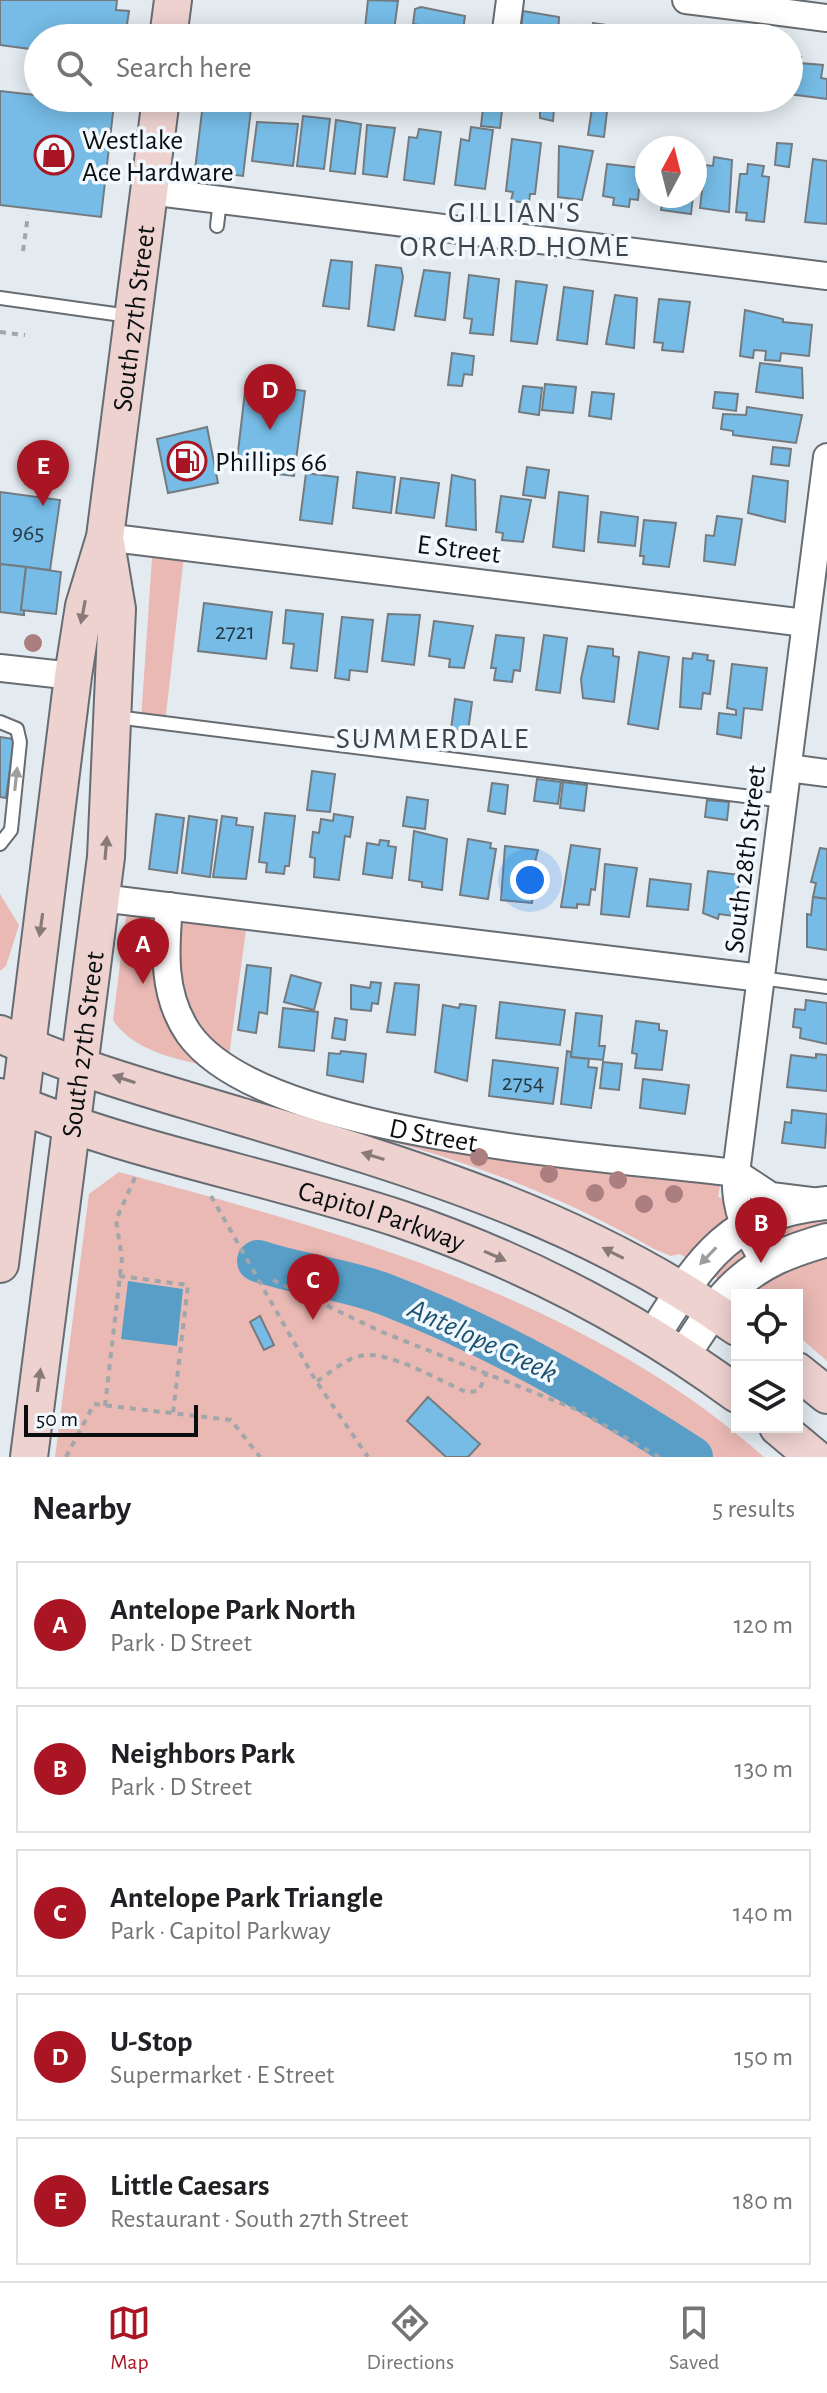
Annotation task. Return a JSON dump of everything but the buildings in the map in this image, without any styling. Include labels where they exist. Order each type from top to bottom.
[{"type":"main road","points":[[170,24],[173,0]]},
{"type":"main road","name":"South 27th Street","points":[[0,1264],[13,1040],[84,606],[105,537],[159,112]]},
{"type":"main road","name":"South 27th Street","points":[[29,1457],[101,898],[115,717],[117,609],[105,537]]},
{"type":"main road","name":"Capitol Parkway","points":[[13,1040],[79,1065],[485,1194],[562,1226],[682,1290],[725,1318]]},
{"type":"main road","name":"Capitol Parkway","points":[[10,1102],[398,1219],[473,1246],[552,1282],[683,1356],[731,1390]]},
{"type":"main road","points":[[803,1376],[827,1395]]},
{"type":"main road","points":[[785,1433],[814,1457]]},
{"type":"street","points":[[507,24],[510,0]]},
{"type":"street","points":[[686,0],[827,18]]},
{"type":"street","points":[[149,191],[218,213],[827,276]]},
{"type":"street","name":"South 28th Street","points":[[765,1262],[742,1227],[736,1173],[805,623],[820,557],[827,457]]},
{"type":"street","name":"E Street","points":[[105,537],[805,623]]},
{"type":"street","points":[[0,668],[73,676]]},
{"type":"street","points":[[788,768],[827,773]]},
{"type":"street","points":[[101,898],[761,978]]},
{"type":"street","name":"D Street","points":[[169,906],[166,961],[175,1006],[199,1045],[220,1066],[250,1084],[413,1133],[736,1173],[771,1196],[827,1202]]},
{"type":"street","name":"D Street","points":[[652,1338],[700,1264],[742,1227],[783,1209],[827,1202]]},
{"type":"street","points":[[683,1356],[725,1318],[730,1288],[765,1262],[827,1240]]},
{"type":"lane","points":[[0,298],[132,316]]},
{"type":"lane","points":[[115,717],[784,801]]},
{"type":"lane","points":[[0,722],[17,729],[20,742],[11,830],[0,844]]},
{"type":"lane","points":[[761,978],[827,987]]},
{"type":"path","points":[[23,251],[28,215]]},
{"type":"path","points":[[0,332],[25,335]]},
{"type":"path","points":[[105,1406],[122,1253],[116,1220],[138,1171]]},
{"type":"path","points":[[203,1191],[215,1200],[316,1381],[368,1457]]},
{"type":"path","points":[[119,1276],[188,1285],[173,1413]]},
{"type":"path","points":[[273,1280],[382,1332],[578,1410],[659,1457]]},
{"type":"path","points":[[316,1381],[358,1356],[368,1355],[389,1358],[466,1392],[479,1391],[487,1372]]},
{"type":"path","points":[[66,1457],[94,1404],[231,1420],[260,1457]]},
{"type":"shaded area","points":[[153,543],[185,547],[165,723],[141,720]]},
{"type":"shaded area","points":[[0,894],[19,925],[6,966],[0,971]]},
{"type":"shaded area","points":[[128,901],[248,915],[227,1071],[149,1049],[135,1042],[113,1020]]},
{"type":"shaded area","points":[[354,1132],[716,1181],[720,1186],[718,1197],[827,1210],[827,1361],[803,1340],[803,1289],[734,1289],[680,1254],[671,1256],[654,1249],[545,1195],[470,1166]]},
{"type":"shaded area","points":[[119,1172],[290,1220],[459,1278],[540,1313],[619,1354],[694,1402],[764,1457],[55,1457],[89,1194]]},
{"type":"water","points":[[128,1281],[183,1289],[177,1346],[121,1339]]},
{"type":"waterway","name":"Antelope Creek","points":[[258,1261],[387,1295],[467,1329],[581,1389],[692,1457]]},
{"type":"place","name":"Westlake Ace Hardware","points":[[54,155]]},
{"type":"place","name":"U-Stop","points":[[270,430]]},
{"type":"place","name":"Phillips 66","points":[[187,461]]},
{"type":"place","name":"Little Caesars","points":[[43,506]]},
{"type":"place","name":"Antelope Park North","points":[[143,984]]},
{"type":"place","name":"Neighbors Park","points":[[761,1263]]},
{"type":"place","name":"Antelope Park Triangle","points":[[313,1320]]},
{"type":"district","name":"GILLIAN'S ORCHARD HOME","points":[[515,229]]},
{"type":"district","name":"SUMMERDALE","points":[[433,738]]}]
